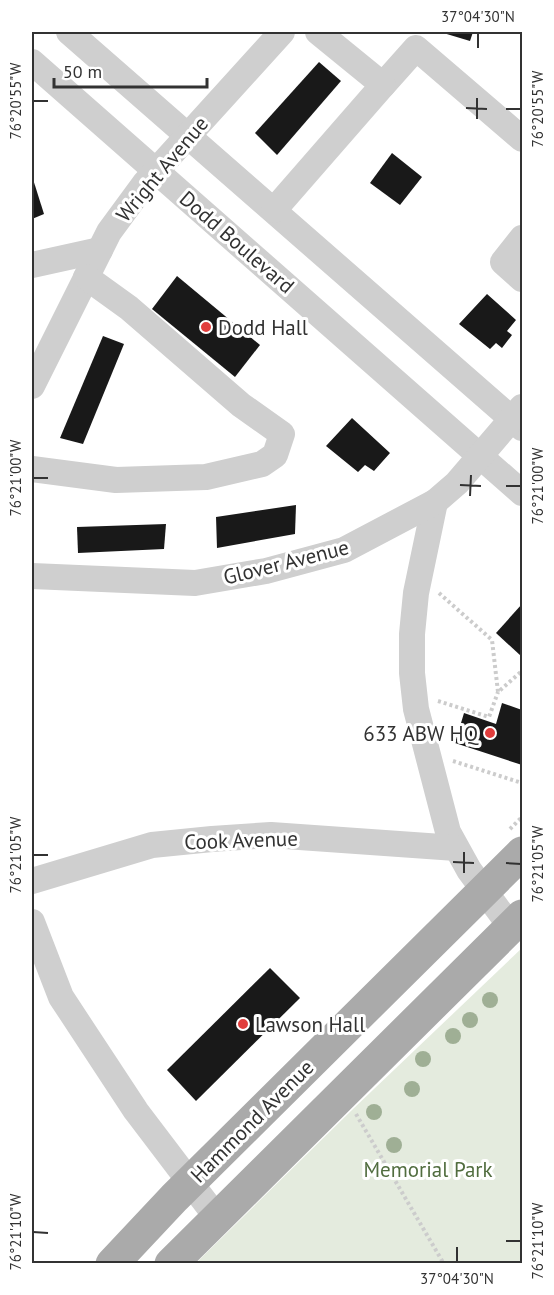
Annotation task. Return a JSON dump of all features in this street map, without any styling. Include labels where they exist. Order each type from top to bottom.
[{"type":"main road","name":"Hammond Avenue","points":[[112,1263],[522,853]]},
{"type":"main road","points":[[171,1263],[517,921]]},
{"type":"street","name":"Wright Avenue","points":[[32,386],[109,232],[145,183],[282,32]]},
{"type":"street","points":[[318,32],[383,85]]},
{"type":"street","points":[[73,33],[274,210],[519,417]]},
{"type":"street","points":[[274,210],[416,48],[522,139]]},
{"type":"street","name":"Dodd Boulevard","points":[[32,62],[522,493]]},
{"type":"street","points":[[522,238],[503,262],[522,279]]},
{"type":"street","points":[[32,265],[100,250]]},
{"type":"street","points":[[32,469],[116,480],[206,477],[262,464],[275,455],[282,434],[241,405],[129,308],[87,277]]},
{"type":"street","name":"Glover Avenue","points":[[32,576],[195,583],[266,571],[344,550],[435,502],[457,483],[519,417]]},
{"type":"street","points":[[435,502],[420,577],[412,634],[416,710],[448,832],[484,891],[517,921]]},
{"type":"street","name":"Cook Avenue","points":[[32,881],[152,845],[212,839],[271,835],[456,848]]},
{"type":"street","points":[[32,922],[61,998],[136,1111],[218,1219]]},
{"type":"path","points":[[414,694],[489,717],[498,692],[492,640],[420,577]]},
{"type":"path","points":[[498,692],[522,671]]},
{"type":"path","points":[[451,760],[522,783]]},
{"type":"path","points":[[354,1110],[444,1263]]},
{"type":"green space","name":"Memorial Park","points":[[522,948],[522,1263],[196,1263],[353,1109]]},
{"type":"building","points":[[440,32],[473,32],[470,41]]},
{"type":"building","points":[[319,62],[341,81],[277,155],[255,133]]},
{"type":"building","points":[[392,153],[422,177],[400,205],[370,183]]},
{"type":"building","points":[[32,176],[44,214],[32,219]]},
{"type":"building","name":"Dodd Hall","points":[[177,276],[260,345],[235,377],[152,309]]},
{"type":"building","points":[[487,294],[516,320],[507,331],[512,335],[502,348],[496,343],[490,349],[459,324]]},
{"type":"building","points":[[103,336],[124,344],[83,444],[60,438]]},
{"type":"building","points":[[352,418],[390,453],[374,471],[365,465],[358,472],[326,446]]},
{"type":"building","points":[[296,505],[295,534],[217,548],[216,517]]},
{"type":"building","points":[[166,524],[164,549],[78,553],[77,527]]},
{"type":"building","points":[[522,604],[522,654],[521,656],[496,633]]},
{"type":"building","name":"633 ABW HQ","points":[[502,703],[522,710],[522,765],[455,743],[464,713],[496,724]]},
{"type":"building","name":"Lawson Hall","points":[[270,968],[300,998],[196,1101],[167,1070]]},
{"type":"place","name":"Dodd Hall","points":[[206,327]]},
{"type":"place","name":"633 ABW HQ","points":[[490,733]]},
{"type":"place","name":"Lawson Hall","points":[[243,1024]]}]
